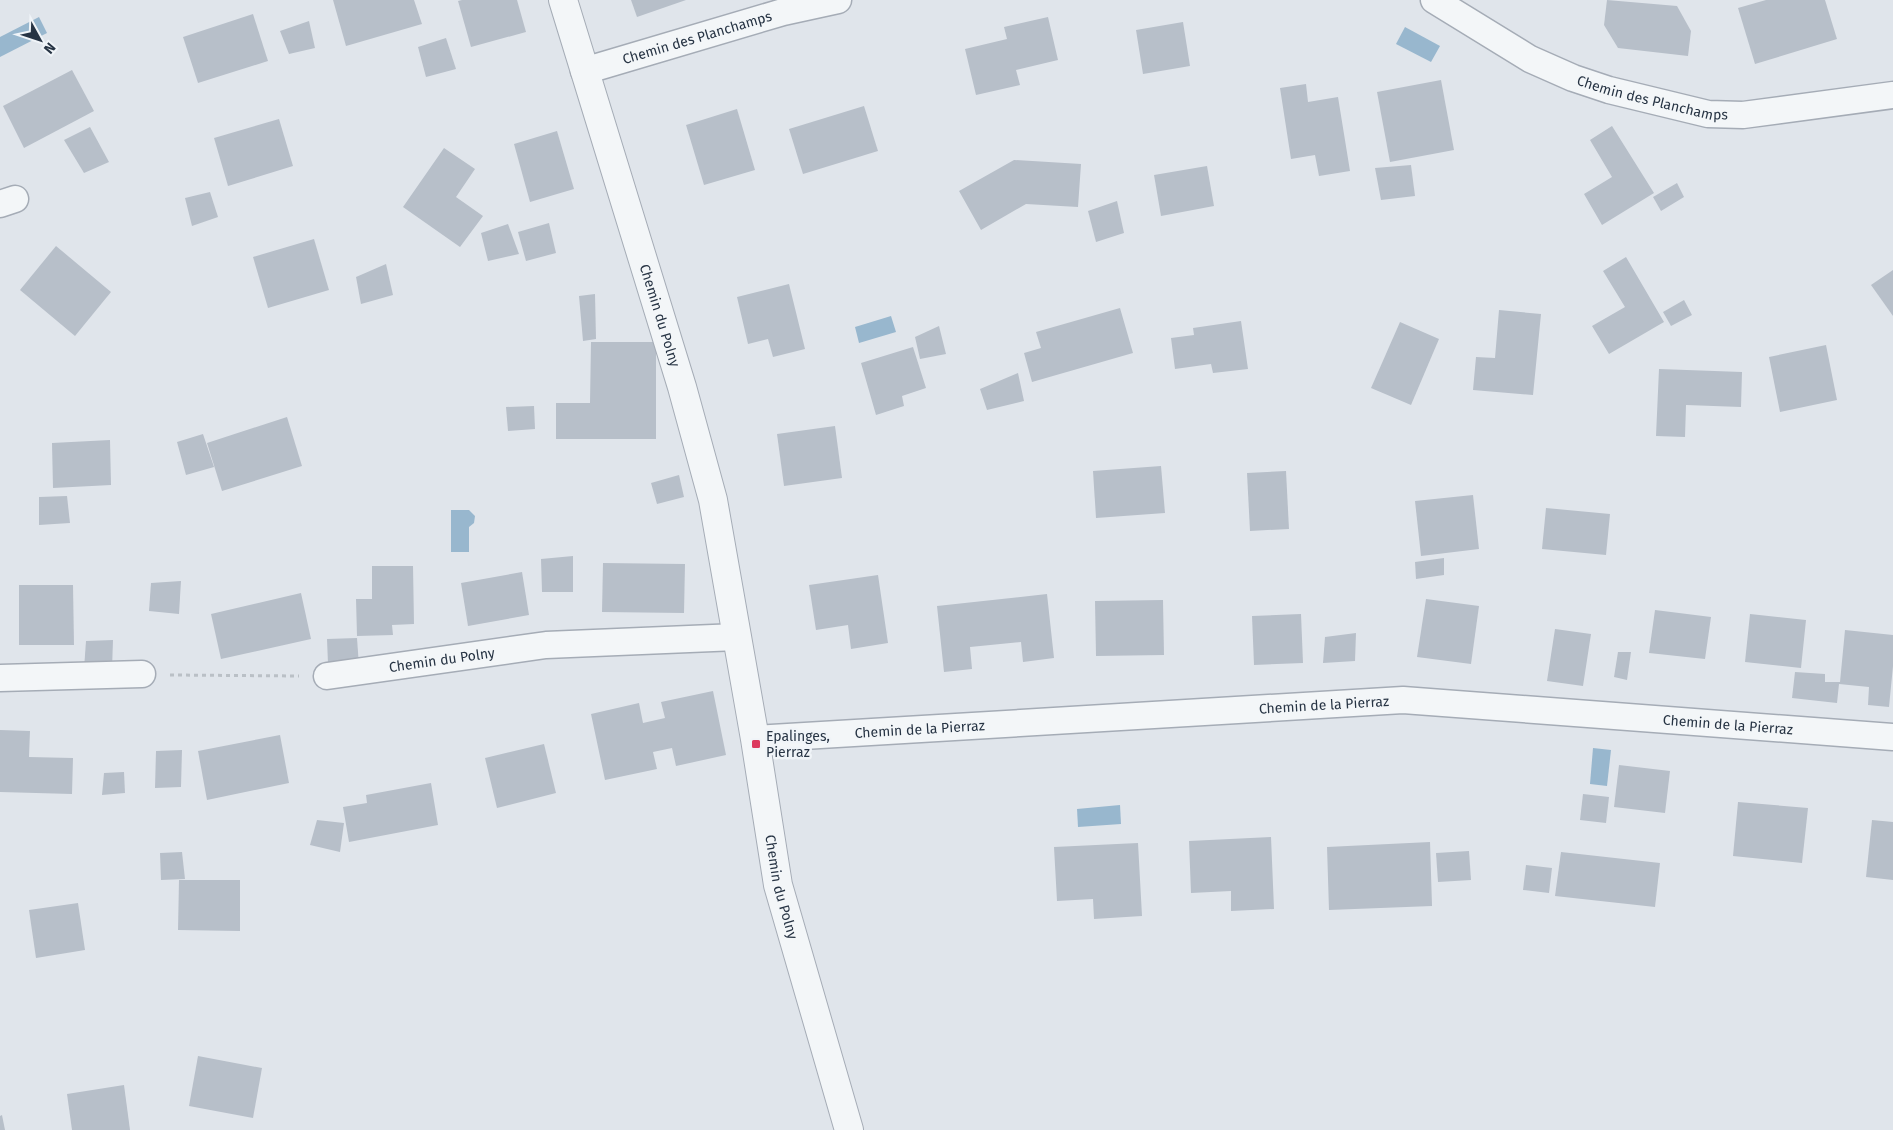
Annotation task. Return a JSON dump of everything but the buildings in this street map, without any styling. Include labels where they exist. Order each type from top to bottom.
[{"type":"street","name":"Chemin du Polny","points":[[562,0],[682,387],[713,500],[755,739],[778,885],[849,1130]]},
{"type":"street","name":"Chemin des Planchamps","points":[[584,71],[783,12],[838,0]]},
{"type":"street","name":"Chemin des Planchamps","points":[[1434,0],[1530,59],[1573,78],[1609,90],[1708,114],[1743,115],[1893,95]]},
{"type":"street","name":"Chemin du Polny","points":[[327,676],[546,645],[737,637]]},
{"type":"street","points":[[0,678],[142,674]]},
{"type":"street","name":"Chemin de la Pierraz","points":[[755,739],[1404,700],[1893,737]]},
{"type":"path","points":[[142,674],[327,676]]},
{"type":"water","points":[[39,17],[47,33],[0,57],[0,37]]},
{"type":"water","points":[[1405,27],[1440,46],[1431,62],[1396,44]]},
{"type":"water","points":[[891,316],[896,332],[859,343],[855,327]]},
{"type":"water","points":[[451,510],[469,510],[475,516],[474,523],[469,527],[469,552],[451,552]]},
{"type":"water","points":[[1593,748],[1611,750],[1607,786],[1590,784]]},
{"type":"water","points":[[1120,805],[1121,824],[1078,827],[1077,809]]},
{"type":"place","name":"Epalinges, Pierraz","points":[[756,744]]}]
